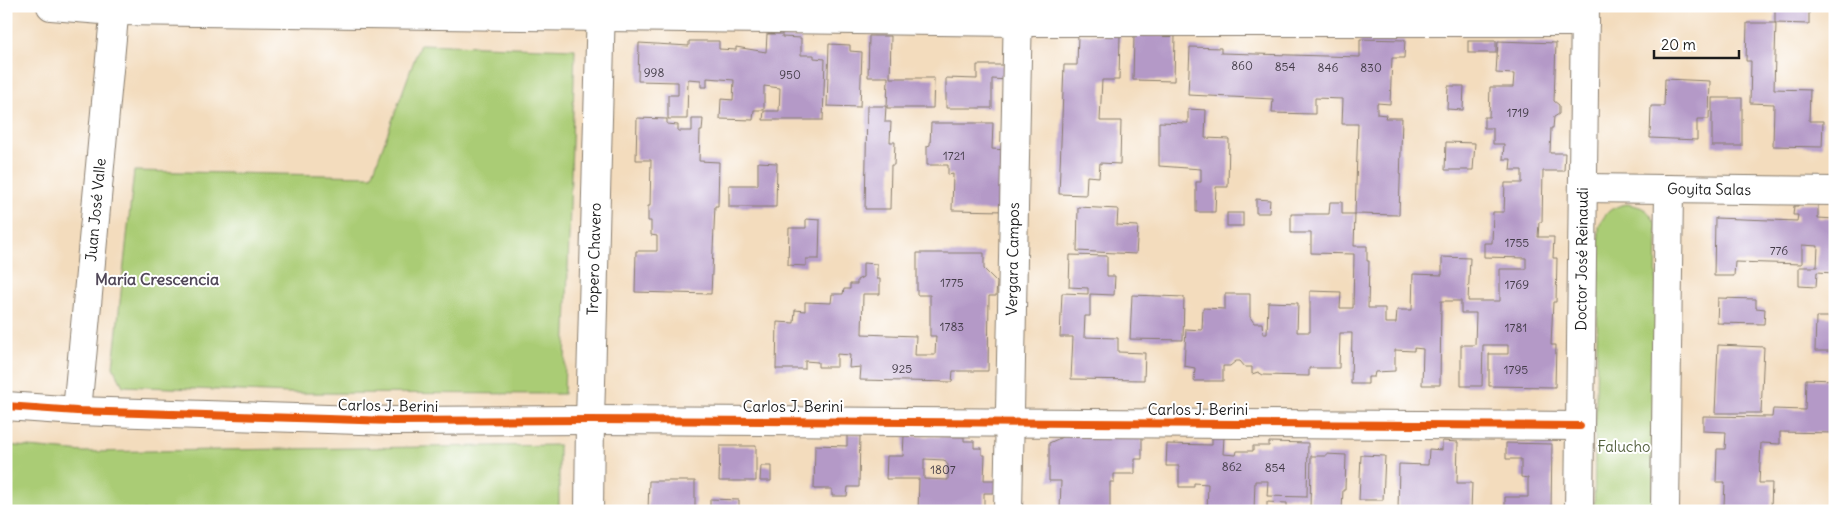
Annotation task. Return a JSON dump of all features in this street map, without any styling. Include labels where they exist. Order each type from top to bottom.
[{"type":"street","points":[[51,6],[115,9],[601,12],[1585,14]]},
{"type":"street","name":"Juan José Valle","points":[[77,412],[115,9]]},
{"type":"street","name":"Tropero Chavero","points":[[589,511],[601,12]]},
{"type":"street","name":"Vergara Campos","points":[[1008,511],[1018,14]]},
{"type":"street","name":"Doctor José Reinaudi","points":[[1579,511],[1585,14]]},
{"type":"street","name":"Goyita Salas","points":[[1584,188],[1835,191]]},
{"type":"street","points":[[1665,511],[1668,189]]},
{"type":"street","name":"Carlos J. Berini","points":[[6,406],[77,412],[392,420],[1580,426]]},
{"type":"green space","points":[[420,44],[575,49],[564,394],[290,393],[123,386],[113,367],[134,171],[372,176]]},
{"type":"green space","name":"Falucho","points":[[1627,204],[1646,210],[1657,226],[1653,511],[1594,511],[1599,227],[1609,211]]},
{"type":"green space","points":[[6,445],[84,452],[559,445],[559,511],[6,511]]},
{"type":"building","points":[[1650,6],[1724,6],[1724,8],[1650,9]]},
{"type":"building","points":[[1775,6],[1809,6],[1809,24],[1775,23]]},
{"type":"building","points":[[1747,23],[1776,23],[1774,89],[1810,90],[1809,121],[1823,121],[1822,147],[1773,146],[1774,104],[1750,103],[1751,61],[1746,61]]},
{"type":"building","points":[[767,34],[782,34],[782,37],[801,38],[801,55],[814,55],[814,58],[825,59],[823,120],[763,120],[764,111],[779,111],[780,88],[764,86],[764,110],[754,110],[753,120],[720,119],[721,99],[733,100],[734,80],[707,78],[707,87],[701,87],[701,80],[688,79],[687,119],[668,119],[668,95],[678,95],[678,82],[638,81],[639,43],[689,46],[689,41],[719,41],[719,49],[736,50],[736,47],[766,52]]},
{"type":"building","points":[[1078,35],[1120,35],[1119,80],[1102,80],[1100,121],[1121,121],[1120,164],[1100,163],[1099,177],[1087,176],[1086,195],[1059,194],[1064,65],[1077,65]]},
{"type":"building","points":[[1134,35],[1175,36],[1174,81],[1133,80]]},
{"type":"building","points":[[869,36],[891,36],[890,78],[934,78],[933,108],[887,108],[888,77],[868,77]]},
{"type":"building","points":[[1360,39],[1405,40],[1404,58],[1392,58],[1390,104],[1377,103],[1377,114],[1386,115],[1385,118],[1402,118],[1399,215],[1355,214],[1358,124],[1342,124],[1343,99],[1315,98],[1315,114],[1272,113],[1273,99],[1188,95],[1190,47],[1221,48],[1221,53],[1360,57]]},
{"type":"building","points":[[1468,41],[1496,41],[1496,53],[1468,53]]},
{"type":"building","points":[[1498,41],[1556,43],[1554,101],[1559,105],[1559,114],[1554,117],[1553,128],[1551,128],[1550,153],[1565,153],[1564,171],[1543,171],[1542,222],[1539,222],[1538,237],[1554,237],[1553,258],[1557,258],[1556,302],[1553,302],[1551,345],[1556,345],[1555,387],[1489,386],[1489,354],[1508,354],[1508,345],[1483,345],[1482,386],[1461,386],[1461,345],[1475,345],[1476,313],[1461,313],[1461,301],[1441,301],[1440,385],[1422,385],[1423,349],[1414,348],[1414,351],[1395,350],[1395,371],[1375,372],[1374,377],[1368,377],[1368,384],[1351,384],[1352,333],[1340,333],[1339,368],[1309,368],[1309,376],[1263,375],[1258,372],[1252,374],[1252,367],[1245,367],[1240,361],[1236,361],[1230,366],[1223,366],[1223,381],[1194,381],[1195,368],[1184,366],[1186,329],[1202,330],[1203,308],[1225,309],[1225,294],[1250,294],[1250,317],[1254,323],[1262,323],[1263,334],[1267,334],[1268,302],[1298,303],[1297,332],[1310,332],[1310,291],[1341,292],[1340,308],[1353,308],[1354,254],[1311,253],[1311,233],[1291,233],[1291,214],[1329,214],[1330,202],[1342,202],[1342,214],[1355,214],[1354,246],[1367,246],[1367,261],[1369,261],[1368,308],[1385,308],[1385,323],[1396,323],[1397,310],[1412,310],[1413,274],[1442,275],[1442,257],[1470,258],[1468,301],[1500,301],[1500,269],[1526,269],[1526,258],[1484,257],[1484,243],[1492,243],[1493,212],[1504,212],[1505,183],[1522,183],[1522,170],[1510,170],[1511,159],[1503,159],[1504,144],[1493,144],[1493,128],[1484,128],[1484,117],[1489,117],[1490,87],[1513,87],[1514,74],[1496,73]]},
{"type":"building","points":[[829,44],[850,45],[850,51],[862,52],[860,107],[827,106]]},
{"type":"building","points":[[977,65],[1007,65],[1008,80],[992,79],[992,108],[946,108],[946,78],[977,79]]},
{"type":"building","points":[[1665,79],[1710,81],[1709,119],[1697,119],[1697,140],[1650,138],[1651,106],[1664,106]]},
{"type":"building","points":[[1448,86],[1464,86],[1463,110],[1447,109]]},
{"type":"building","points":[[1712,98],[1742,98],[1742,146],[1712,146]]},
{"type":"building","points":[[867,106],[886,106],[885,122],[891,122],[890,142],[895,142],[894,165],[891,165],[890,209],[865,209]]},
{"type":"building","points":[[1188,109],[1206,110],[1205,138],[1229,139],[1228,187],[1216,187],[1215,212],[1196,212],[1196,182],[1201,182],[1201,169],[1159,166],[1159,122],[1188,123]]},
{"type":"building","points":[[637,118],[667,119],[667,124],[678,125],[678,131],[692,131],[692,119],[703,119],[702,131],[700,131],[699,161],[719,162],[718,206],[715,206],[711,294],[635,292],[636,251],[657,251],[657,236],[651,235],[651,221],[648,221],[651,160],[636,160]]},
{"type":"building","points":[[931,123],[993,123],[992,149],[1007,150],[1005,211],[952,210],[953,174],[948,175],[948,165],[927,165],[927,146],[930,145]]},
{"type":"building","points":[[1446,142],[1475,143],[1473,170],[1445,170]]},
{"type":"building","points":[[758,162],[777,163],[776,207],[729,207],[729,185],[758,185]]},
{"type":"building","points":[[1256,199],[1270,200],[1269,213],[1256,213]]},
{"type":"building","points":[[1798,203],[1818,203],[1818,218],[1835,219],[1835,273],[1817,272],[1816,287],[1799,286],[1799,267],[1817,267],[1818,246],[1802,245],[1802,264],[1735,262],[1734,276],[1714,276],[1715,218],[1797,221],[1798,215],[1793,215],[1794,206],[1798,206]]},
{"type":"building","points":[[1078,207],[1118,209],[1117,225],[1138,226],[1136,254],[1077,251]]},
{"type":"building","points":[[1227,213],[1243,213],[1243,226],[1227,226]]},
{"type":"building","points":[[806,219],[820,220],[819,259],[806,259],[806,266],[788,265],[789,228],[806,228]]},
{"type":"building","points":[[917,253],[984,253],[984,269],[997,282],[996,296],[989,296],[988,371],[953,371],[952,382],[860,380],[861,367],[849,368],[850,355],[837,354],[837,367],[818,367],[818,362],[805,361],[805,369],[776,369],[777,322],[794,323],[795,310],[805,311],[805,302],[831,303],[832,294],[843,294],[844,289],[850,289],[850,284],[857,284],[857,280],[863,277],[863,263],[877,264],[880,294],[863,294],[862,334],[916,336],[915,355],[935,355],[936,336],[930,336],[930,295],[917,295]]},
{"type":"building","points":[[1070,255],[1107,256],[1107,276],[1115,276],[1114,295],[1090,294],[1090,316],[1085,316],[1084,337],[1118,338],[1118,352],[1145,353],[1144,380],[1071,379],[1073,337],[1060,337],[1062,293],[1088,294],[1088,288],[1069,287]]},
{"type":"building","points":[[1132,295],[1184,297],[1183,340],[1130,339]]},
{"type":"building","points":[[1718,298],[1756,299],[1756,308],[1765,309],[1764,324],[1717,323]]},
{"type":"building","points":[[1816,317],[1834,317],[1835,351],[1815,351]]},
{"type":"building","points":[[1718,345],[1764,347],[1761,413],[1715,413]]},
{"type":"building","points":[[1806,379],[1835,380],[1835,433],[1780,432],[1780,444],[1761,443],[1759,483],[1772,483],[1771,508],[1767,508],[1767,511],[1721,511],[1721,505],[1724,505],[1725,482],[1716,482],[1717,449],[1725,449],[1726,432],[1703,431],[1703,416],[1772,417],[1773,409],[1805,410]]},
{"type":"building","points":[[847,434],[860,434],[859,487],[848,487],[847,496],[832,496],[832,489],[814,489],[815,445],[847,446]]},
{"type":"building","points":[[1069,434],[1142,435],[1142,459],[1135,459],[1135,474],[1114,474],[1114,482],[1110,482],[1110,511],[1060,511],[1061,481],[1049,481],[1049,443]]},
{"type":"building","points":[[904,436],[964,437],[964,441],[974,441],[974,448],[982,448],[982,455],[985,455],[984,480],[997,480],[997,493],[984,493],[984,511],[918,511],[919,479],[886,479],[887,456],[903,456]],"holes":[[[924,459],[944,460],[948,465],[948,480],[924,479]]]},
{"type":"building","points":[[1212,436],[1224,437],[1223,454],[1236,455],[1237,451],[1253,451],[1253,446],[1269,446],[1269,442],[1308,443],[1307,497],[1267,496],[1268,481],[1255,481],[1254,511],[1207,511],[1208,484],[1194,483],[1194,487],[1179,487],[1179,466],[1166,466],[1167,444],[1212,445]]},
{"type":"building","points":[[1442,441],[1458,442],[1457,483],[1472,483],[1471,511],[1398,511],[1399,464],[1428,465],[1429,449],[1442,450]]},
{"type":"building","points":[[1506,443],[1552,444],[1551,511],[1505,511],[1505,497],[1528,497],[1528,478],[1521,477],[1521,459],[1506,459]]},
{"type":"building","points":[[720,446],[756,446],[756,481],[719,481]]},
{"type":"building","points":[[1326,454],[1346,455],[1342,511],[1310,511],[1311,456],[1326,456]]},
{"type":"building","points":[[1361,455],[1385,456],[1383,500],[1359,500]]},
{"type":"building","points":[[761,466],[771,466],[771,481],[760,481]]},
{"type":"building","points":[[649,481],[695,481],[695,511],[648,511]]},
{"type":"building","points":[[710,499],[739,500],[739,511],[710,511]]},
{"type":"building","points":[[1267,502],[1287,503],[1287,511],[1267,511]]},
{"type":"cycle path","points":[[6,406],[77,411],[392,421],[590,420],[1580,426]]},
{"type":"district","name":"María Crescencia","points":[[157,279]]}]
